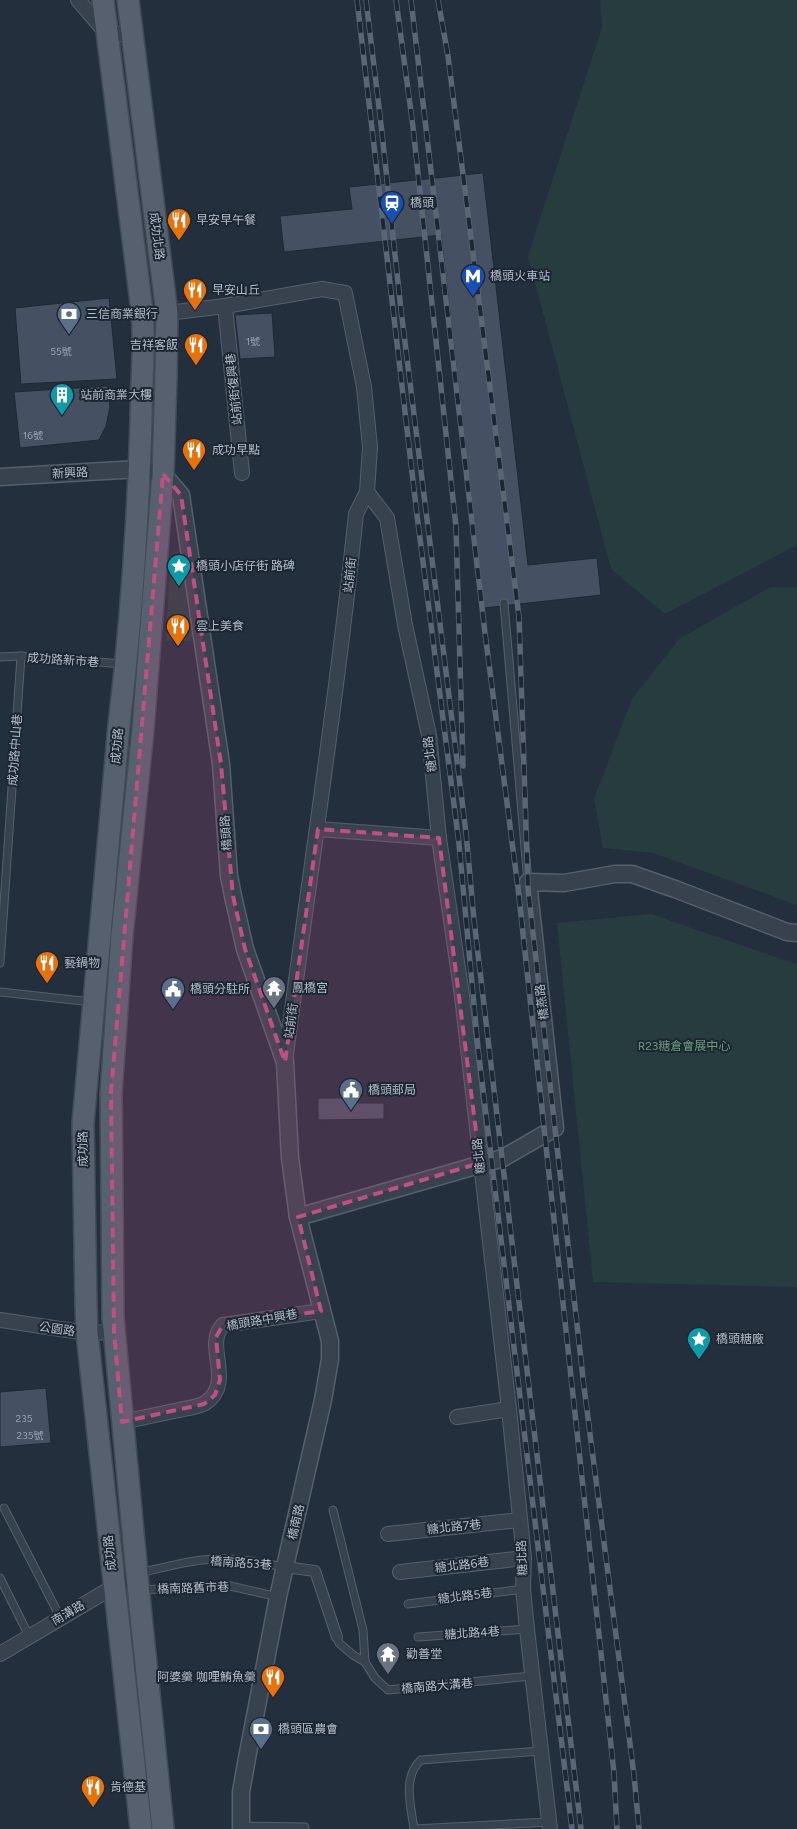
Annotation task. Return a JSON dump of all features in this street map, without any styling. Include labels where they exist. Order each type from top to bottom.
[{"type":"main road","name":"成功北路","points":[[103,0],[143,316],[139,469]]},
{"type":"main road","name":"成功北路","points":[[128,0],[167,314],[163,474]]},
{"type":"main road","name":"成功路","points":[[139,469],[126,664],[83,1123],[87,1333],[113,1587],[141,1829]]},
{"type":"main road","name":"成功路","points":[[163,474],[143,729],[122,935],[111,1093],[114,1332],[163,1829]]},
{"type":"street","points":[[78,0],[108,35],[131,33]]},
{"type":"street","name":"站前街","points":[[143,316],[225,306],[322,288],[345,294],[364,387],[370,447],[367,492],[356,514],[318,829],[309,878],[285,1062]]},
{"type":"street","name":"站前街復興巷","points":[[225,306],[242,472]]},
{"type":"street","points":[[139,469],[163,474]]},
{"type":"street","name":"新興路","points":[[0,476],[139,469]]},
{"type":"street","name":"橋頭路","points":[[163,474],[181,495],[221,764],[232,896],[245,949],[285,1062],[290,1158],[298,1217]]},
{"type":"street","name":"糖北路","points":[[367,492],[387,518],[405,625],[429,736],[440,838],[462,996],[509,1410],[524,1558],[523,1589],[549,1826]]},
{"type":"street","points":[[318,829],[440,838]]},
{"type":"street","points":[[528,882],[564,883],[615,874],[632,874],[786,932],[797,933]]},
{"type":"street","name":"橋燕路","points":[[298,1217],[480,1163],[503,1158],[555,1128],[528,882]]},
{"type":"street","name":"橋南路","points":[[237,1828],[241,1792],[278,1597],[319,1418],[330,1360],[330,1341],[298,1217]]},
{"type":"street","name":"橋頭路中興巷","points":[[122,1422],[204,1404],[215,1395],[220,1380],[216,1337],[224,1325],[321,1311]]},
{"type":"street","name":"公園路","points":[[0,1320],[87,1333],[114,1332]]},
{"type":"street","points":[[457,1417],[509,1410]]},
{"type":"street","name":"糖北路7巷","points":[[388,1534],[520,1520]]},
{"type":"street","name":"糖北路6巷","points":[[400,1572],[524,1558]]},
{"type":"street","points":[[285,1567],[315,1571],[337,1637]]},
{"type":"street","name":"南溝路","points":[[0,1654],[113,1587],[138,1582]]},
{"type":"lane","points":[[504,603],[528,882]]},
{"type":"lane","name":"成功路新市巷","points":[[0,657],[21,656],[126,664]]},
{"type":"lane","name":"成功路中山巷","points":[[0,963],[21,656]]},
{"type":"lane","points":[[0,992],[94,1002]]},
{"type":"lane","points":[[4,1508],[60,1618]]},
{"type":"lane","points":[[333,1510],[363,1630],[365,1662]]},
{"type":"lane","name":"橋南路53巷","points":[[138,1582],[180,1564],[216,1559],[255,1562],[285,1567]]},
{"type":"lane","points":[[0,1578],[29,1636]]},
{"type":"lane","name":"橋南路舊市巷","points":[[138,1582],[226,1585],[278,1597]]},
{"type":"lane","name":"糖北路5巷","points":[[408,1604],[523,1589]]},
{"type":"lane","name":"糖北路4巷","points":[[418,1638],[527,1629]]},
{"type":"lane","name":"橋南路大溝巷","points":[[337,1637],[339,1643],[365,1662],[375,1678],[388,1690],[532,1676]]},
{"type":"lane","points":[[541,1752],[421,1760],[415,1765],[409,1783],[414,1829],[549,1826]]},
{"type":"lane","points":[[237,1828],[305,1827]]},
{"type":"highlighted area","points":[[163,474],[181,495],[221,764],[233,896],[245,949],[285,1062],[318,829],[439,838],[480,1163],[298,1217],[321,1311],[223,1325],[216,1337],[220,1380],[215,1395],[204,1404],[122,1422],[114,1332],[111,1093]]},
{"type":"green space","points":[[600,0],[797,0],[797,545],[665,614],[611,569],[528,256],[602,27]]},
{"type":"green space","points":[[170,565],[185,568],[193,641],[166,641]]},
{"type":"green space","points":[[770,587],[797,587],[797,905],[653,853],[603,848],[594,799],[632,699],[679,639]]},
{"type":"green space","name":"R23糖倉會展中心","points":[[651,914],[797,963],[797,1287],[593,1282],[557,923]]},
{"type":"building","points":[[483,173],[528,565],[597,558],[601,595],[484,608],[441,235],[284,252],[280,216],[352,209],[349,187]]},
{"type":"building","points":[[109,298],[117,379],[21,384],[15,308]]},
{"type":"building","points":[[272,313],[275,357],[240,359],[235,315]]},
{"type":"building","name":"站前商業大樓","points":[[107,386],[110,407],[106,426],[99,440],[20,448],[14,392]]},
{"type":"building","name":"橋頭郵局","points":[[318,1098],[358,1098],[358,1103],[384,1103],[384,1119],[318,1120]]},
{"type":"building","points":[[46,1388],[51,1443],[0,1447],[0,1392]]},
{"type":"railway","points":[[357,0],[417,515],[459,844],[478,1048],[572,1829]]},
{"type":"railway","points":[[366,0],[401,310],[466,833],[474,920],[581,1829]]},
{"type":"railway","points":[[396,0],[413,127],[456,527],[463,766]]},
{"type":"railway","points":[[411,0],[485,633],[518,888],[614,1773],[617,1829]]},
{"type":"railway","points":[[438,0],[448,56],[519,617],[528,888],[584,1387],[634,1775],[639,1829]]},
{"type":"place","name":"橋頭","points":[[392,224]]},
{"type":"place","name":"早安早午餐","points":[[179,241]]},
{"type":"place","name":"橋頭火車站","points":[[473,297]]},
{"type":"place","name":"早安山丘","points":[[195,311]]},
{"type":"place","name":"三信商業銀行","points":[[69,335]]},
{"type":"place","name":"吉祥客飯","points":[[196,366]]},
{"type":"place","name":"站前商業大樓","points":[[62,416]]},
{"type":"place","name":"成功早點","points":[[194,471]]},
{"type":"place","name":"橋頭小店仔街 路碑","points":[[179,587]]},
{"type":"place","name":"雲上美食","points":[[178,647]]},
{"type":"place","name":"藝鍋物","points":[[47,984]]},
{"type":"place","name":"鳳橋宮","points":[[274,1009]]},
{"type":"place","name":"橋頭分駐所","points":[[173,1010]]},
{"type":"place","name":"橋頭郵局","points":[[351,1111]]},
{"type":"place","name":"橋頭糖廠","points":[[699,1360]]},
{"type":"place","name":"勸善堂","points":[[388,1675]]},
{"type":"place","name":"阿婆羹 咖哩鮪魚羹","points":[[273,1698]]},
{"type":"place","name":"橋頭區農會","points":[[261,1750]]},
{"type":"place","name":"肯德基","points":[[93,1808]]}]
